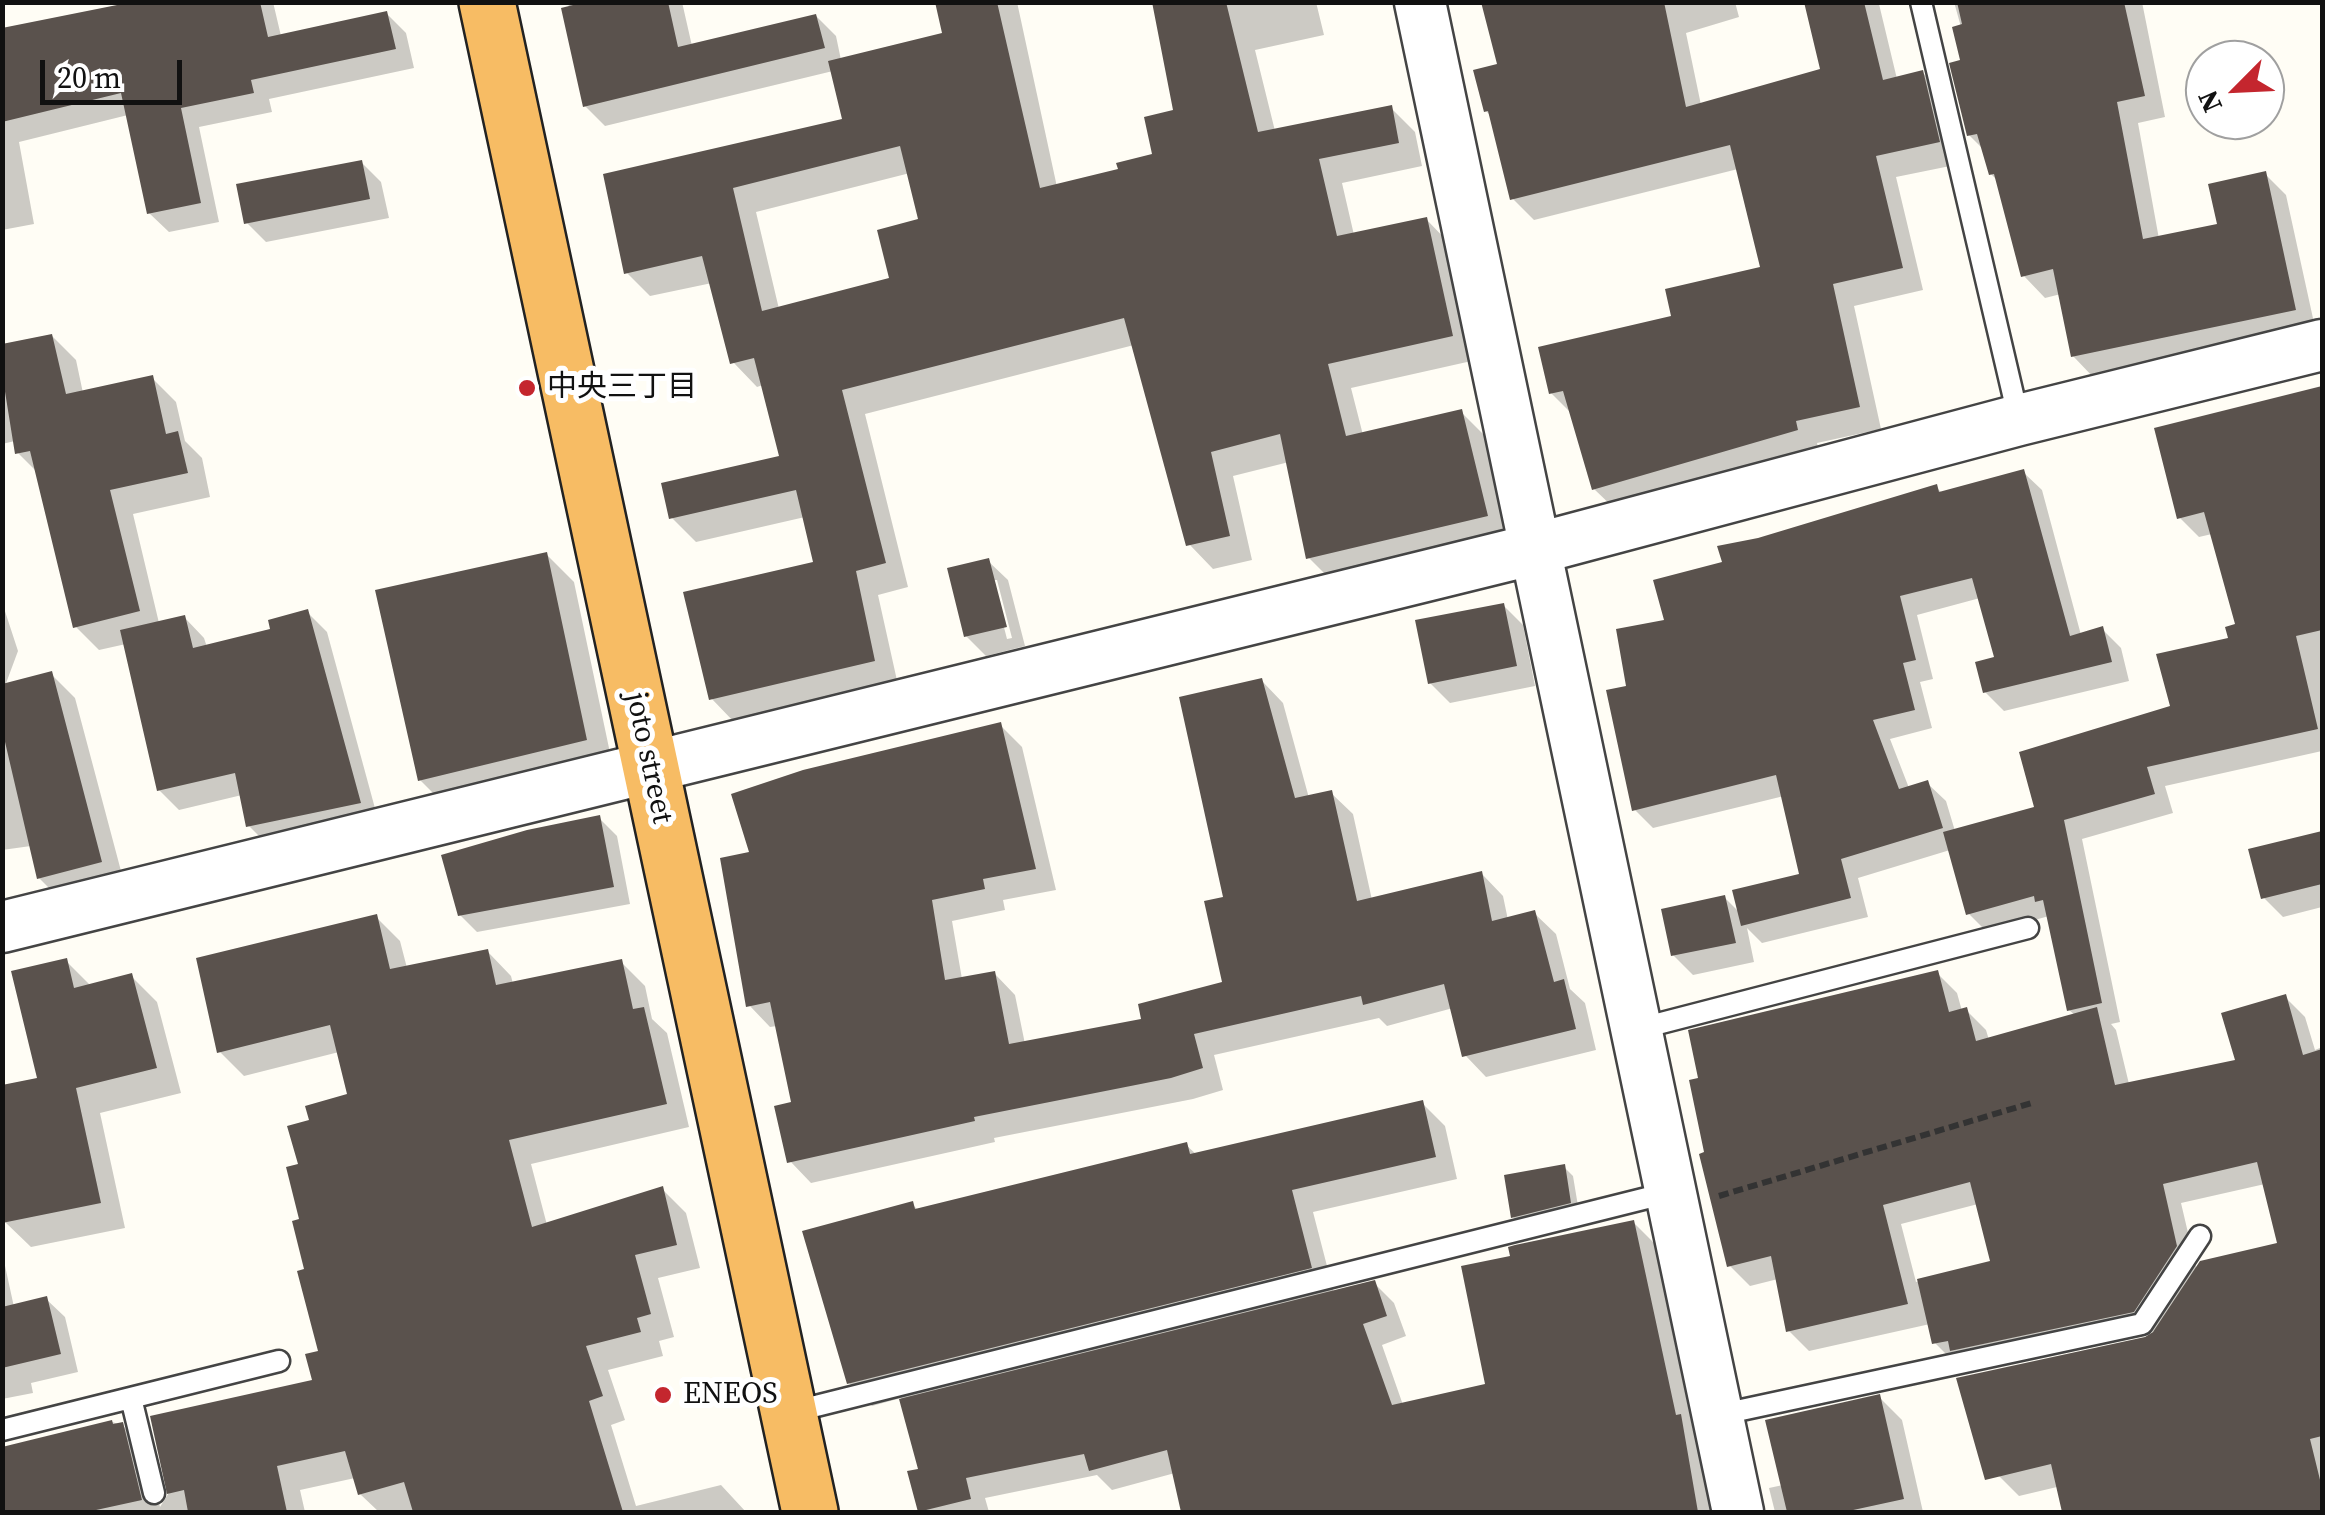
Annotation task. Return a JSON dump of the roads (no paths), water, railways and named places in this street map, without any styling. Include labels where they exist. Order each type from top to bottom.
[{"type":"highway","name":"joto street","points":[[487,2],[810,1512]]},
{"type":"street","points":[[1420,2],[1738,1512]]},
{"type":"street","points":[[2,927],[1535,549],[2019,420],[2322,345]]},
{"type":"lane","points":[[1921,2],[2019,420]]},
{"type":"lane","points":[[1638,1029],[2028,928]]},
{"type":"lane","points":[[790,1413],[1673,1200]]},
{"type":"lane","points":[[1718,1415],[2142,1324],[2200,1236]]},
{"type":"lane","points":[[2,1430],[279,1362]]},
{"type":"lane","points":[[131,1398],[154,1493]]},
{"type":"place","name":"中央三丁目","points":[[527,388]]},
{"type":"place","name":"ENEOS","points":[[663,1395]]}]
